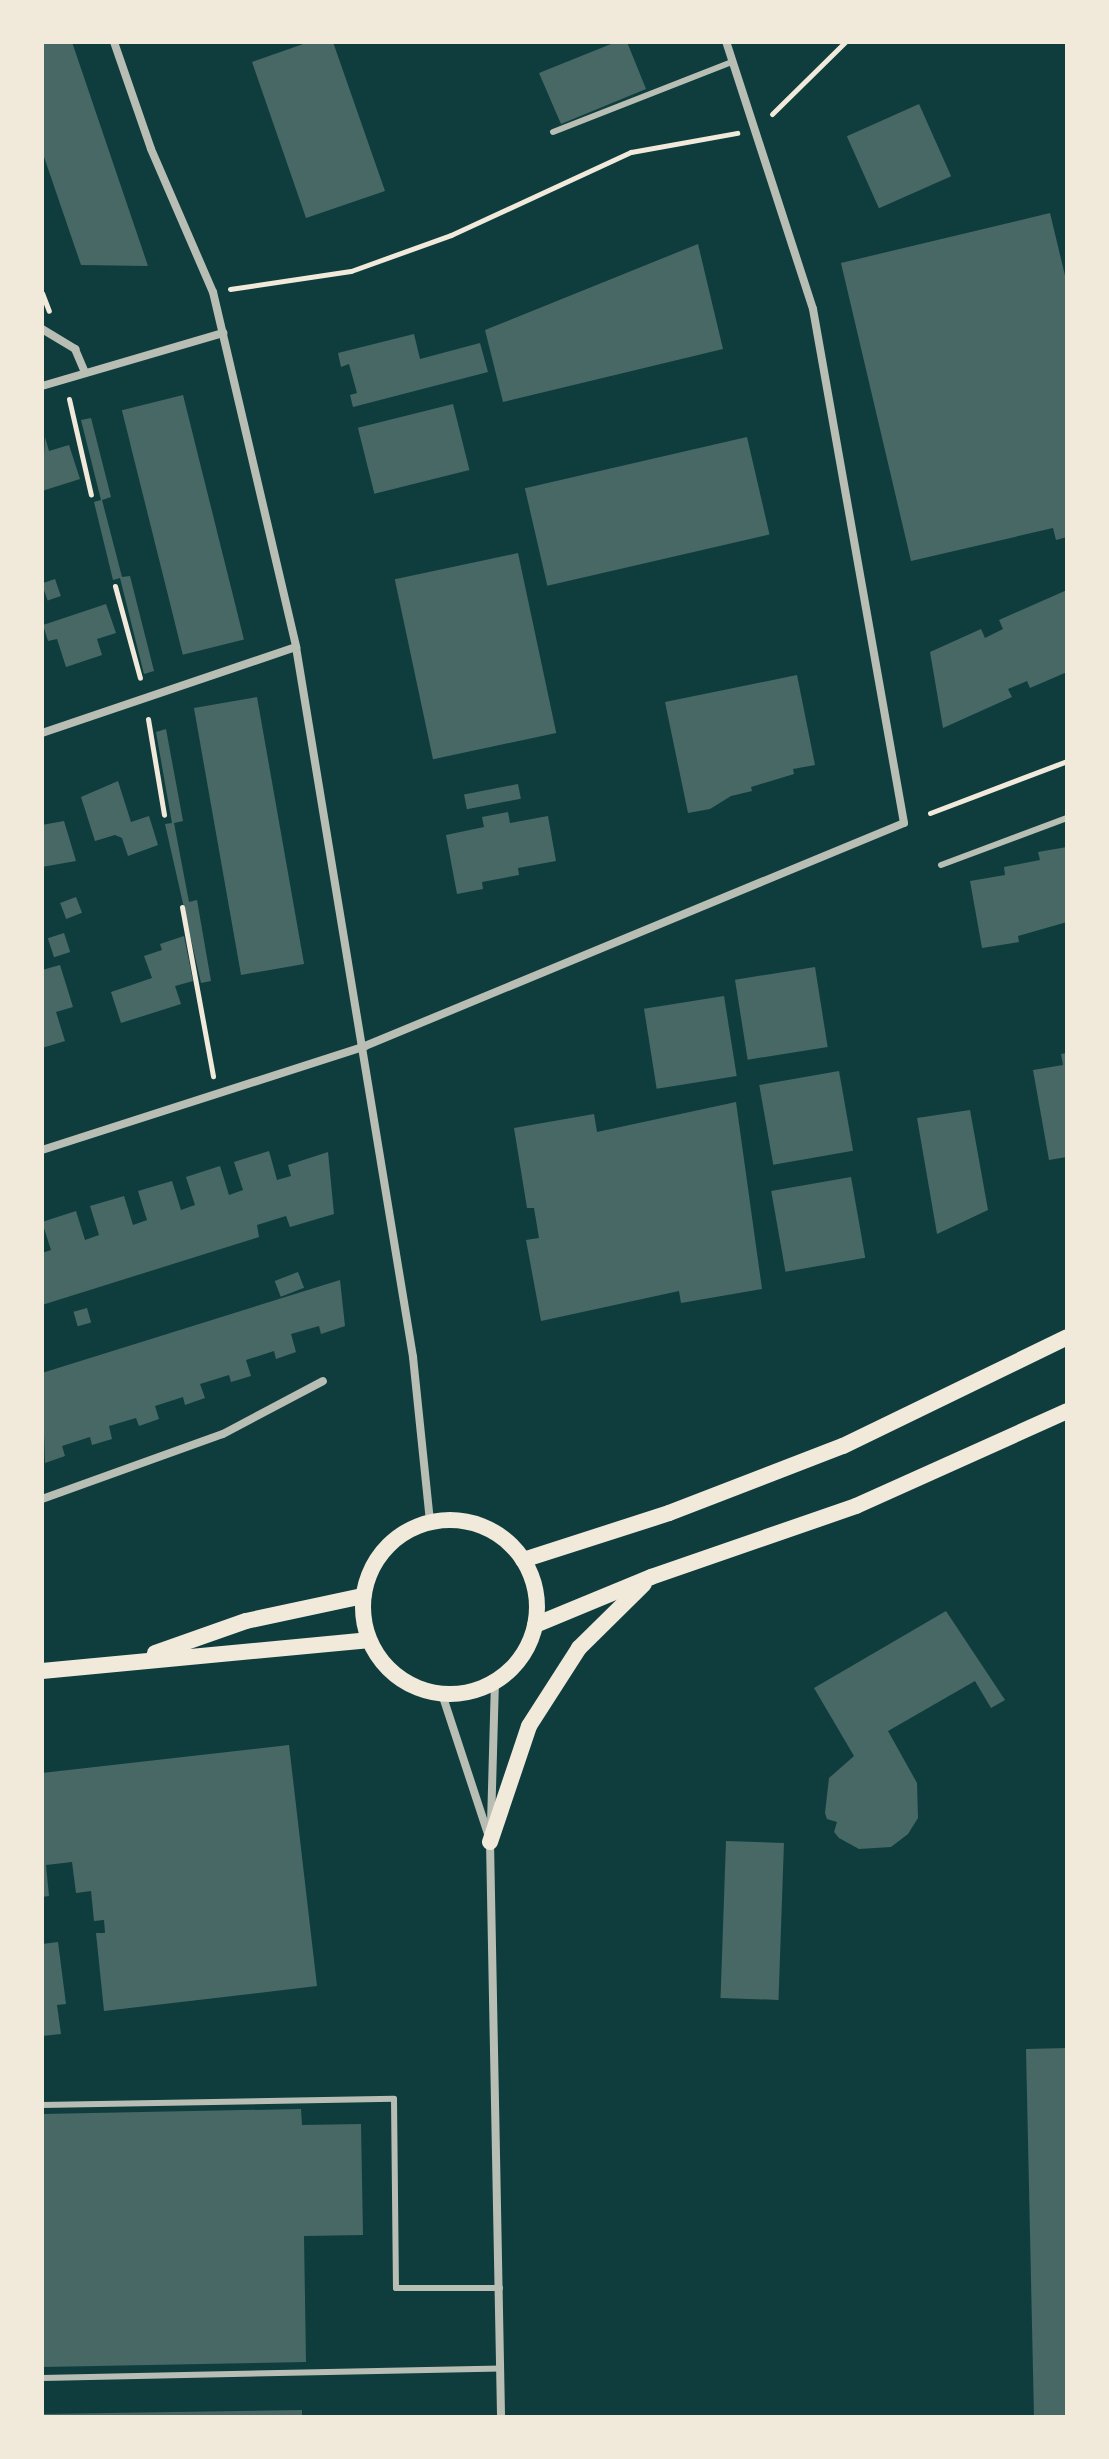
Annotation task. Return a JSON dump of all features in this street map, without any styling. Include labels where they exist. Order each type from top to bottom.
[{"type":"main road","points":[[523,1560],[669,1513],[843,1446],[1067,1337]]},
{"type":"main road","points":[[535,1625],[651,1577],[856,1506],[1067,1411]]},
{"type":"main road","points":[[430,1521],[483,1526],[523,1560],[533,1581],[535,1625],[527,1648],[495,1682],[442,1694],[397,1677],[368,1640],[363,1596],[370,1570],[385,1548],[430,1521]]},
{"type":"main road","points":[[490,1842],[529,1726],[579,1648],[651,1577]]},
{"type":"main road","points":[[139,1658],[246,1621],[363,1596]]},
{"type":"main road","points":[[42,1671],[139,1658],[253,1653],[368,1640]]},
{"type":"street","points":[[114,42],[151,149],[213,292],[296,647],[365,1046],[413,1357],[430,1521]]},
{"type":"street","points":[[42,1150],[365,1046],[904,823],[813,309],[726,42]]},
{"type":"street","points":[[42,329],[75,349],[85,372]]},
{"type":"street","points":[[42,386],[223,333]]},
{"type":"street","points":[[42,733],[296,647]]},
{"type":"street","points":[[42,1499],[223,1434],[323,1381]]},
{"type":"street","points":[[495,1682],[490,1842],[501,2417]]},
{"type":"street","points":[[442,1694],[490,1842]]},
{"type":"lane","points":[[553,132],[732,62]]},
{"type":"lane","points":[[941,865],[1067,818]]},
{"type":"lane","points":[[42,2105],[394,2099],[396,2288],[500,2288]]},
{"type":"lane","points":[[42,2378],[501,2368]]},
{"type":"path","points":[[213,292],[351,271],[451,235],[631,152],[754,131],[845,42]]},
{"type":"path","points":[[64,378],[91,495]]},
{"type":"path","points":[[930,813],[1067,761]]},
{"type":"path","points":[[182,907],[217,1095]]},
{"type":"building","points":[[42,42],[72,42],[148,266],[81,265],[42,151]]},
{"type":"building","points":[[309,42],[333,42],[385,191],[306,218],[252,62]]},
{"type":"building","points":[[616,42],[627,42],[646,89],[561,124],[539,73]]},
{"type":"building","points":[[919,104],[951,176],[879,208],[847,136]]},
{"type":"building","points":[[1050,213],[1067,284],[1067,537],[1056,540],[1053,528],[911,561],[841,263]]},
{"type":"building","points":[[698,244],[723,349],[503,402],[485,330]]},
{"type":"building","points":[[414,334],[420,359],[480,343],[488,372],[353,407],[350,395],[357,393],[349,364],[341,367],[338,353]]},
{"type":"building","points":[[183,395],[244,640],[183,655],[122,410]]},
{"type":"building","points":[[453,404],[469,470],[374,494],[358,428]]},
{"type":"building","points":[[91,418],[111,497],[102,500],[122,577],[130,576],[154,671],[144,674],[120,578],[113,580],[94,502],[101,500],[81,420]]},
{"type":"building","points":[[45,437],[49,451],[69,445],[80,479],[42,491]]},
{"type":"building","points":[[747,437],[769,534],[547,586],[525,488]]},
{"type":"building","points":[[518,553],[556,733],[433,759],[395,579]]},
{"type":"building","points":[[55,579],[61,596],[48,601],[42,583]]},
{"type":"building","points":[[1067,590],[1067,672],[1030,688],[1027,681],[1008,689],[1012,697],[943,728],[930,652],[981,629],[985,638],[1003,629],[999,620]]},
{"type":"building","points":[[106,604],[116,633],[97,639],[102,655],[66,667],[57,639],[48,641],[43,625]]},
{"type":"building","points":[[797,675],[815,765],[793,769],[794,774],[751,787],[752,791],[731,796],[710,809],[688,813],[665,702]]},
{"type":"building","points":[[257,697],[304,964],[241,975],[194,708]]},
{"type":"building","points":[[166,729],[183,821],[174,823],[189,902],[197,900],[211,981],[201,983],[165,824],[172,823],[156,732]]},
{"type":"building","points":[[118,781],[131,822],[149,816],[158,845],[128,856],[122,838],[115,835],[95,841],[81,797]]},
{"type":"building","points":[[518,784],[521,799],[467,809],[464,794]]},
{"type":"building","points":[[508,812],[510,823],[548,816],[556,861],[518,868],[519,875],[482,882],[483,889],[457,894],[446,835],[484,827],[482,817]]},
{"type":"building","points":[[64,821],[76,861],[42,867],[42,825]]},
{"type":"building","points":[[1067,847],[1067,922],[1018,936],[1019,942],[982,948],[970,881],[1005,875],[1004,867],[1040,860],[1038,852]]},
{"type":"building","points":[[76,897],[82,913],[66,919],[60,903]]},
{"type":"building","points":[[64,933],[70,952],[54,957],[48,938]]},
{"type":"building","points":[[184,936],[193,981],[175,986],[181,1004],[121,1023],[111,992],[152,978],[144,956],[162,950],[160,944]]},
{"type":"building","points":[[60,965],[73,1007],[56,1012],[65,1041],[42,1048],[42,970]]},
{"type":"building","points":[[815,967],[828,1047],[748,1060],[735,980]]},
{"type":"building","points":[[724,996],[737,1076],[657,1089],[644,1009]]},
{"type":"building","points":[[1067,1053],[1067,1157],[1049,1160],[1033,1070],[1063,1065],[1061,1054]]},
{"type":"building","points":[[839,1071],[853,1151],[773,1165],[759,1085]]},
{"type":"building","points":[[736,1102],[762,1289],[681,1303],[679,1291],[541,1321],[526,1240],[539,1238],[534,1208],[527,1208],[514,1128],[594,1114],[597,1132]]},
{"type":"building","points":[[970,1110],[988,1210],[937,1234],[917,1118]]},
{"type":"building","points":[[269,1151],[277,1180],[291,1176],[288,1165],[328,1152],[334,1214],[290,1227],[286,1216],[257,1225],[259,1237],[42,1305],[42,1253],[51,1250],[42,1222],[76,1211],[85,1240],[99,1235],[90,1206],[124,1196],[133,1225],[147,1220],[138,1191],[172,1181],[181,1210],[195,1205],[186,1177],[220,1166],[229,1195],[243,1190],[234,1162]]},
{"type":"building","points":[[851,1177],[865,1258],[785,1272],[771,1191]]},
{"type":"building","points":[[298,1272],[304,1288],[281,1297],[275,1281]]},
{"type":"building","points":[[340,1280],[345,1326],[321,1334],[319,1326],[291,1334],[296,1352],[276,1359],[274,1351],[246,1360],[251,1376],[231,1382],[229,1375],[200,1384],[205,1398],[185,1405],[183,1397],[155,1406],[159,1419],[139,1426],[136,1418],[109,1426],[112,1439],[92,1445],[90,1437],[62,1446],[65,1456],[45,1463],[42,1373]]},
{"type":"building","points":[[87,1308],[91,1322],[78,1326],[74,1312]]},
{"type":"building","points":[[946,1611],[1005,1700],[991,1708],[975,1681],[888,1731],[917,1783],[918,1818],[908,1834],[891,1847],[859,1849],[839,1838],[834,1832],[837,1822],[827,1819],[825,1813],[829,1778],[854,1756],[814,1688]]},
{"type":"building","points":[[289,1745],[317,1986],[104,2011],[96,1933],[105,1933],[104,1920],[94,1921],[91,1891],[76,1893],[72,1862],[46,1865],[49,1896],[42,1897],[42,1773]]},
{"type":"building","points":[[726,1841],[784,1843],[778,2000],[721,1998]]},
{"type":"building","points":[[58,1942],[66,2004],[57,2005],[61,2034],[42,2036],[42,1944]]},
{"type":"building","points":[[1067,2048],[1067,2417],[1034,2417],[1026,2049]]},
{"type":"building","points":[[301,2109],[302,2125],[361,2124],[363,2235],[304,2236],[306,2362],[42,2367],[42,2114]]},
{"type":"building","points":[[302,2410],[302,2417],[42,2417],[42,2414]]}]
